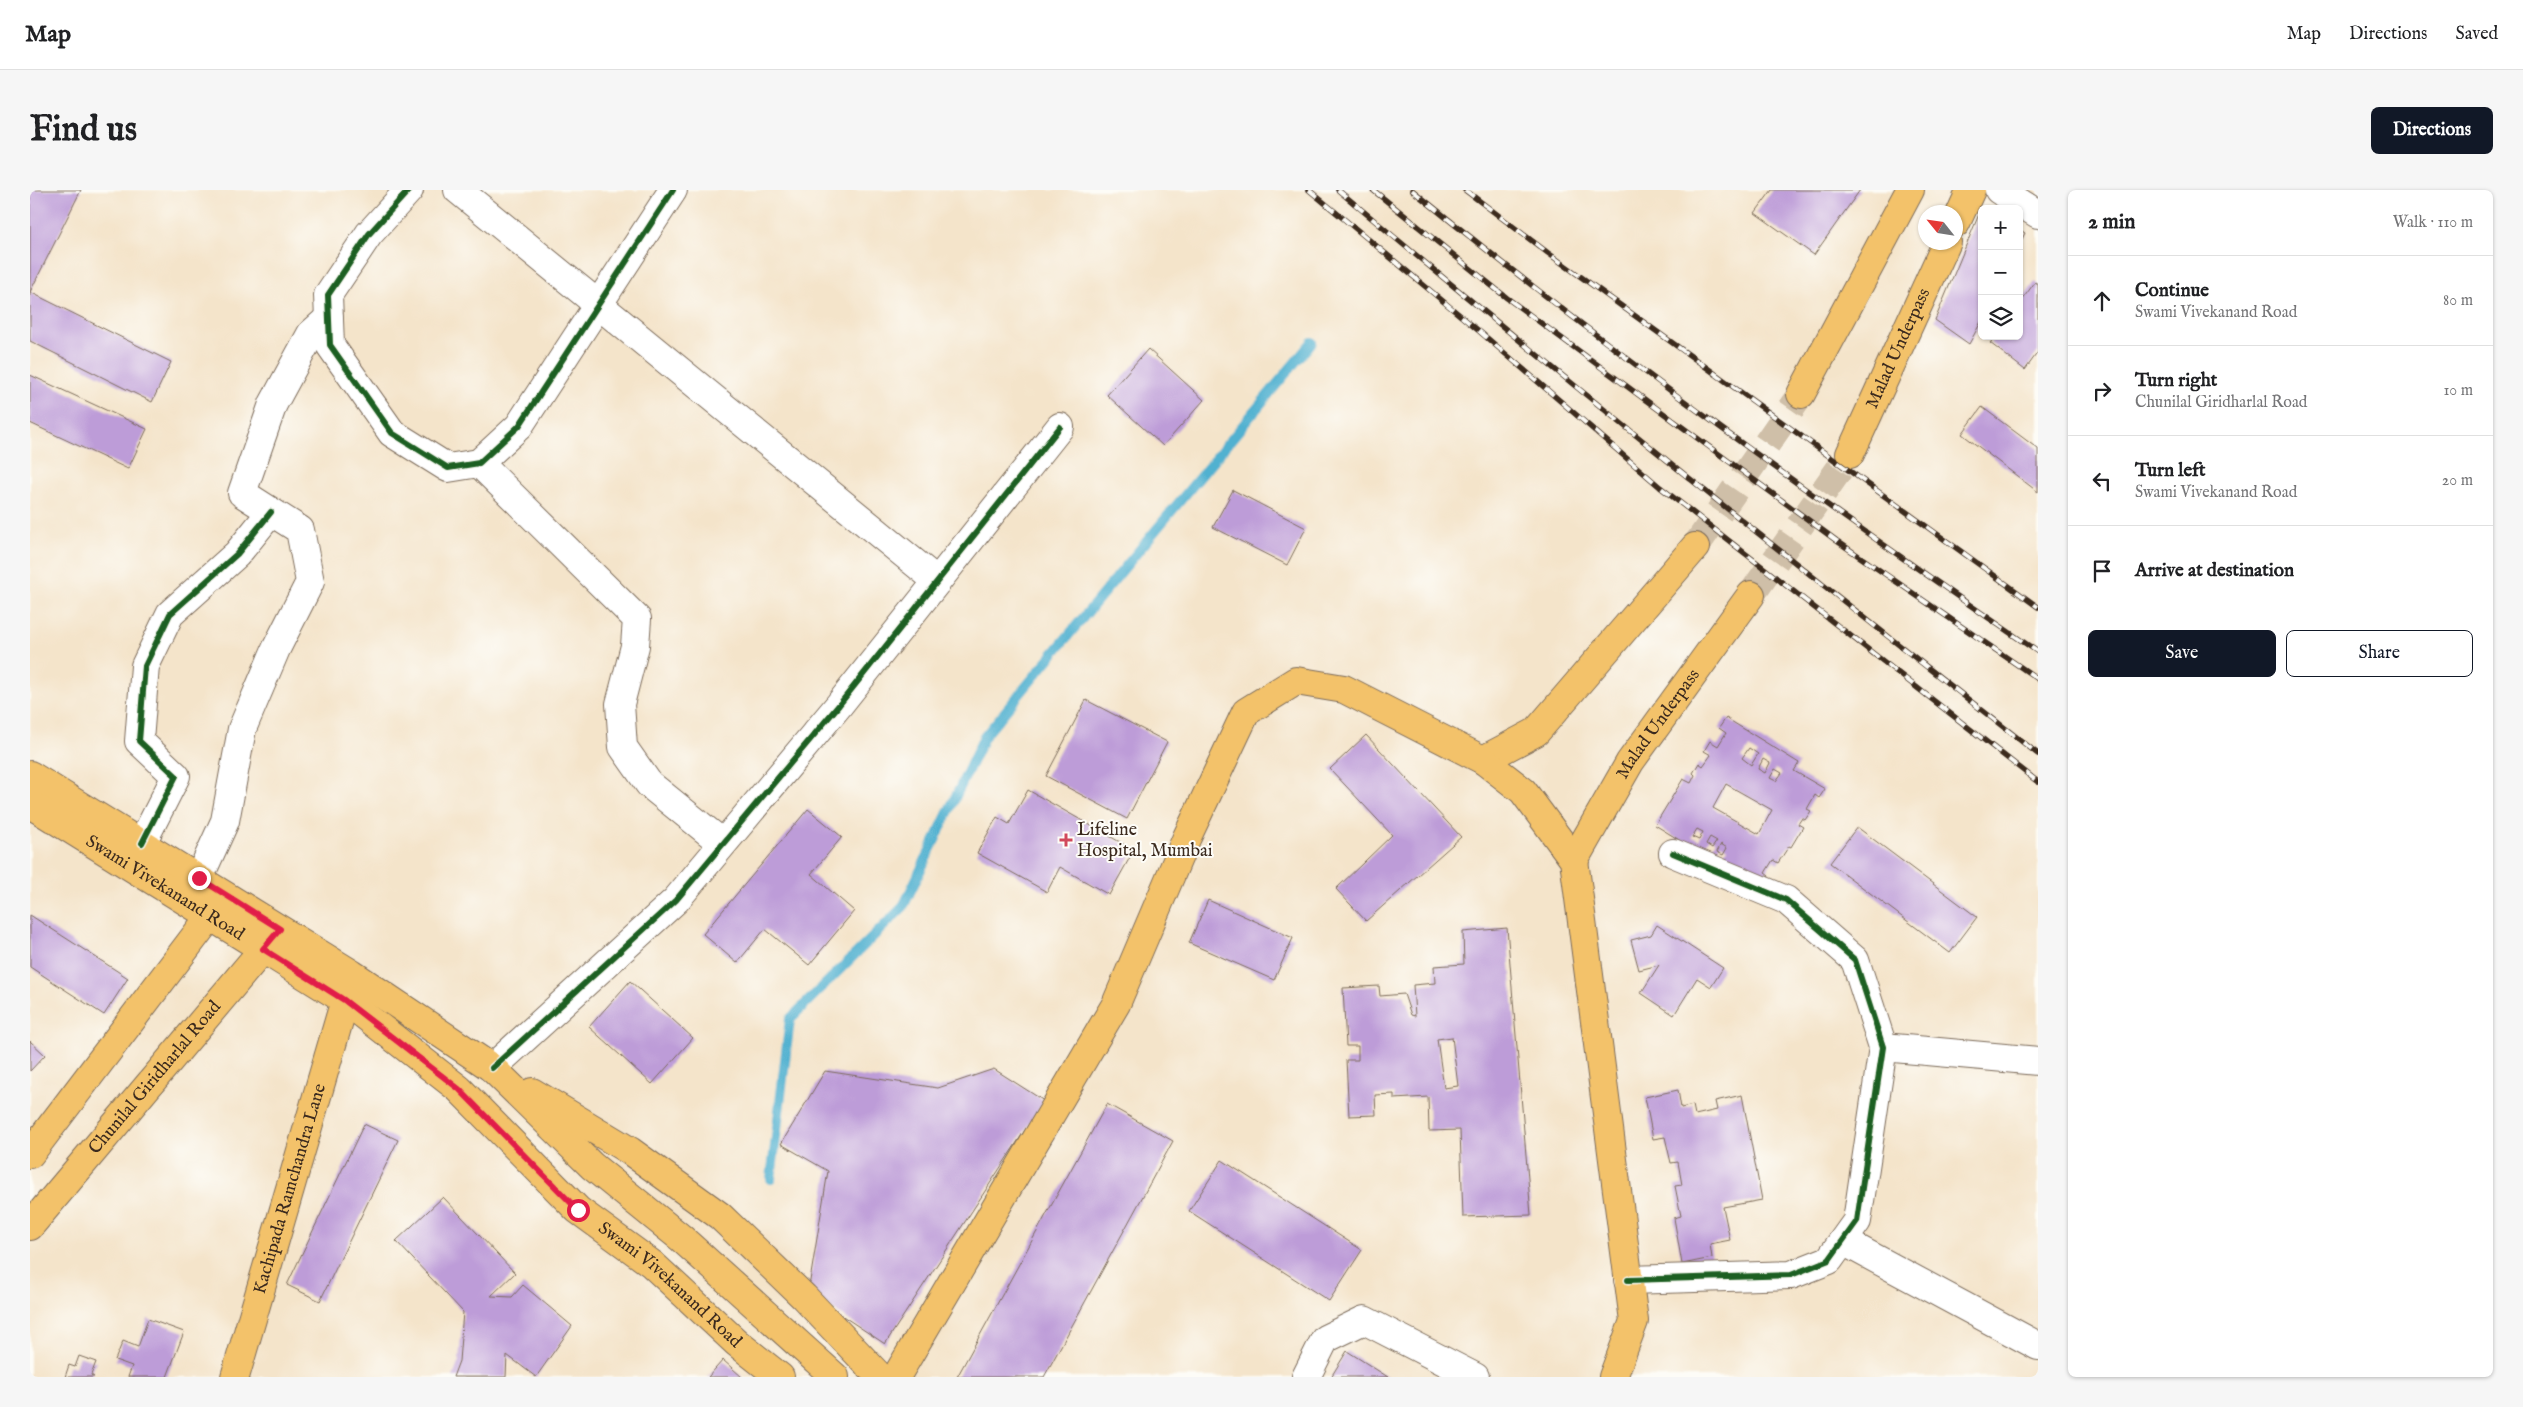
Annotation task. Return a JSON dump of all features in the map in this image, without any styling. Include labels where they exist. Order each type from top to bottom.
[{"type":"main road","points":[[1801,394],[1910,190]]},
{"type":"main road","points":[[1963,208],[1971,190]]},
{"type":"main road","name":"Malad Underpass","points":[[1850,454],[1943,250]]},
{"type":"main road","points":[[1483,760],[1536,732],[1695,547]]},
{"type":"main road","name":"Malad Underpass","points":[[1574,860],[1630,762],[1751,595]]},
{"type":"main road","points":[[896,1377],[1116,1004],[1187,837],[1246,712],[1296,681],[1344,689],[1483,760],[1523,791],[1574,860],[1634,1321],[1613,1377]]},
{"type":"main road","name":"Swami Vivekanand Road","points":[[30,775],[226,894],[272,939],[344,1000],[459,1089],[578,1210],[652,1264],[737,1343],[780,1377]]},
{"type":"main road","name":"Swami Vivekanand Road","points":[[30,804],[210,916],[272,939],[372,987],[492,1068],[630,1151],[720,1216],[804,1297],[880,1377]]},
{"type":"main road","points":[[30,1154],[226,894]]},
{"type":"main road","name":"Chunilal Giridharlal Road","points":[[30,1226],[272,939]]},
{"type":"main road","name":"Kachipada Ramchandra Lane","points":[[235,1377],[344,1000]]},
{"type":"main road","name":"Swami Vivekanand Road","points":[[492,1068],[592,1166],[681,1238],[835,1377]]},
{"type":"street","points":[[409,190],[369,234],[328,295],[330,345],[392,433],[448,468],[479,463],[518,426],[600,305],[673,190]]},
{"type":"street","points":[[458,190],[937,581]]},
{"type":"street","points":[[1999,190],[2038,214]]},
{"type":"street","points":[[199,878],[225,821],[242,729],[276,649],[310,582],[300,530],[242,493],[273,404],[311,334],[329,318]]},
{"type":"street","points":[[492,1068],[676,900],[839,704],[1060,427]]},
{"type":"street","points":[[479,463],[638,619],[635,646],[620,704],[623,747],[649,784],[722,843]]},
{"type":"street","points":[[142,843],[176,776],[139,742],[145,666],[170,614],[237,554],[271,512]]},
{"type":"street","points":[[1628,1280],[1791,1275],[1829,1260],[1857,1221],[1883,1046],[1855,960],[1786,900],[1673,853]]},
{"type":"street","points":[[1883,1046],[2038,1061]]},
{"type":"street","points":[[1843,1240],[2038,1346]]},
{"type":"street","points":[[1306,1377],[1325,1339],[1364,1320],[1475,1377]]},
{"type":"building","points":[[30,190],[81,190],[30,292]]},
{"type":"building","points":[[1772,190],[1860,190],[1814,255],[1755,213]]},
{"type":"building","points":[[1978,217],[1978,327],[1969,344],[1935,320]]},
{"type":"building","points":[[2035,282],[2038,284],[2038,352],[2025,370],[1990,343],[1993,340],[2023,340],[2023,298]]},
{"type":"building","points":[[30,292],[171,362],[152,402],[30,341]]},
{"type":"building","points":[[1148,349],[1204,400],[1163,446],[1107,395]]},
{"type":"building","points":[[30,375],[147,429],[128,469],[30,423]]},
{"type":"building","points":[[1982,407],[2038,449],[2038,492],[1962,434]]},
{"type":"building","points":[[1233,490],[1306,528],[1287,565],[1213,527]]},
{"type":"building","points":[[1086,700],[1167,742],[1127,819],[1046,776]]},
{"type":"building","points":[[1726,718],[1799,763],[1794,771],[1825,789],[1819,798],[1815,795],[1807,809],[1811,811],[1805,820],[1802,818],[1798,824],[1803,827],[1791,847],[1789,846],[1778,863],[1773,860],[1765,873],[1769,876],[1765,883],[1754,886],[1655,825],[1683,779],[1691,783],[1695,775],[1693,773],[1699,763],[1703,766],[1711,755],[1704,751],[1710,741],[1718,746],[1726,733],[1719,728]],"holes":[[[1749,748],[1758,754],[1751,765],[1742,758]],[[1763,759],[1770,763],[1765,773],[1758,769]],[[1775,769],[1782,773],[1776,781],[1770,778]],[[1726,784],[1772,810],[1759,834],[1713,808]],[[1697,829],[1703,832],[1699,840],[1692,837]],[[1710,837],[1717,841],[1712,848],[1706,844]],[[1721,844],[1727,848],[1723,855],[1717,852]]]},
{"type":"building","points":[[1366,735],[1461,837],[1366,921],[1336,889],[1392,835],[1330,769]]},
{"type":"building","points":[[1028,790],[1134,850],[1109,895],[1060,867],[1047,892],[977,853],[997,817],[1009,824]]},
{"type":"building","points":[[808,809],[842,837],[811,874],[854,911],[809,965],[765,929],[737,963],[703,934]]},
{"type":"building","points":[[1857,827],[1977,917],[1950,953],[1830,863]]},
{"type":"building","points":[[1208,900],[1293,938],[1274,980],[1189,943]]},
{"type":"building","points":[[30,915],[128,978],[104,1015],[30,967]]},
{"type":"building","points":[[1657,925],[1723,968],[1711,987],[1697,978],[1674,1015],[1641,993],[1659,965],[1639,970],[1631,940],[1651,935]]},
{"type":"building","points":[[1507,928],[1531,1215],[1463,1217],[1460,1130],[1429,1131],[1428,1097],[1394,1099],[1394,1094],[1375,1095],[1376,1115],[1349,1116],[1346,1060],[1358,1060],[1358,1046],[1346,1046],[1343,988],[1379,986],[1380,996],[1404,994],[1411,1015],[1415,1016],[1413,985],[1435,983],[1434,966],[1464,964],[1463,932]],"holes":[[[1452,1037],[1458,1086],[1444,1088],[1437,1039]]]},
{"type":"building","points":[[630,981],[693,1038],[652,1084],[589,1027]]},
{"type":"building","points":[[30,1041],[45,1055],[30,1071]]},
{"type":"building","points":[[994,1069],[1044,1101],[885,1344],[808,1293],[828,1171],[781,1144],[825,1071],[938,1088]]},
{"type":"building","points":[[1678,1090],[1681,1108],[1693,1105],[1695,1115],[1717,1110],[1715,1101],[1742,1095],[1762,1200],[1723,1207],[1730,1240],[1710,1244],[1712,1258],[1682,1264],[1674,1218],[1681,1216],[1675,1186],[1682,1185],[1678,1162],[1671,1163],[1665,1137],[1653,1139],[1645,1097]]},
{"type":"building","points":[[1107,1104],[1173,1141],[1044,1377],[957,1377]]},
{"type":"building","points":[[364,1124],[398,1140],[320,1301],[287,1285]]},
{"type":"building","points":[[1222,1160],[1362,1250],[1329,1301],[1189,1211]]},
{"type":"building","points":[[443,1197],[515,1273],[491,1296],[512,1297],[523,1285],[572,1326],[536,1377],[507,1355],[506,1377],[453,1377],[459,1361],[463,1312],[396,1241]]},
{"type":"building","points":[[148,1319],[184,1332],[167,1377],[128,1377],[132,1366],[115,1360],[123,1341],[138,1347]]},
{"type":"building","points":[[1347,1351],[1388,1377],[1331,1377]]},
{"type":"building","points":[[79,1356],[96,1362],[91,1375],[94,1377],[65,1377],[69,1365],[75,1367]]},
{"type":"building","points":[[723,1360],[742,1377],[708,1377]]},
{"type":"waterway","points":[[771,1179],[790,1019],[903,907],[984,737],[1312,342]]},
{"type":"tunnel","points":[[1695,547],[1801,394]]},
{"type":"tunnel","points":[[1751,595],[1850,454]]},
{"type":"railway","points":[[1309,190],[1479,331],[1660,487],[2038,782]]},
{"type":"railway","points":[[1338,190],[1511,334],[1861,615],[2038,754]]},
{"type":"railway","points":[[1373,190],[1507,298],[1837,541],[2038,679]]},
{"type":"railway","points":[[1412,190],[1565,311],[1720,427],[1878,541],[2038,652]]},
{"type":"railway","points":[[1465,190],[1548,253],[2038,607]]},
{"type":"cycle path","points":[[409,190],[369,234],[328,295],[330,345],[392,433],[448,468],[479,463],[519,426],[673,190]]},
{"type":"cycle path","points":[[492,1068],[676,900],[839,705],[1060,427]]},
{"type":"cycle path","points":[[142,843],[176,776],[139,741],[145,666],[170,614],[237,554],[271,512]]},
{"type":"cycle path","points":[[1628,1280],[1791,1275],[1829,1260],[1857,1221],[1883,1047],[1855,960],[1786,900],[1673,853]]},
{"type":"place","name":"Lifeline Hospital, Mumbai","points":[[1066,840]]},
{"type":"route","points":[[199,878],[280,929],[263,949],[344,1000],[459,1089],[578,1210]]}]
